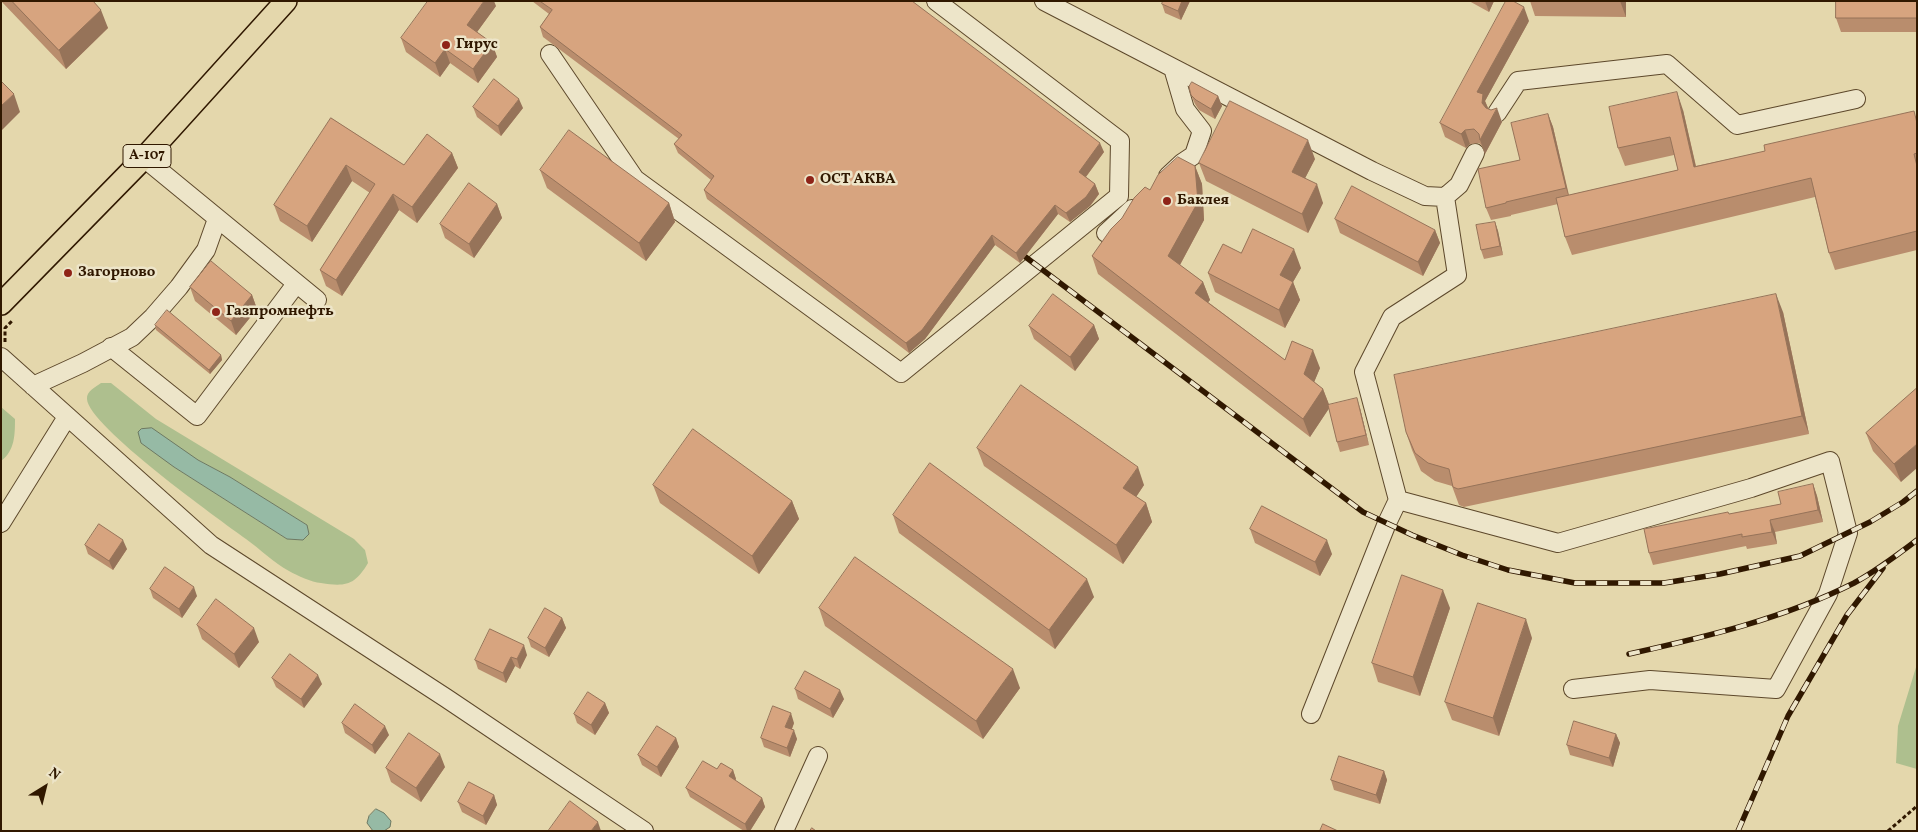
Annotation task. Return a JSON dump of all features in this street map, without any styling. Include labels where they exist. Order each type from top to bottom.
[{"type":"main road","name":"А-107","points":[[4,301],[144,158],[286,1]]},
{"type":"street","points":[[550,54],[635,179],[901,373],[1119,196],[1120,141],[936,1]]},
{"type":"street","points":[[1044,1],[1372,171],[1425,196],[1445,197],[1459,185],[1474,152]]},
{"type":"street","points":[[1497,112],[1518,81],[1667,64],[1737,125],[1856,99]]},
{"type":"street","points":[[1106,233],[1182,163],[1194,155],[1202,131],[1185,109],[1173,68]]},
{"type":"street","points":[[144,158],[317,300]]},
{"type":"street","points":[[1311,714],[1387,523],[1398,500],[1364,372],[1392,317],[1458,274],[1445,197]]},
{"type":"street","points":[[33,386],[83,363],[132,337],[153,317],[179,287],[206,250],[217,219]]},
{"type":"street","points":[[111,347],[197,416],[296,284]]},
{"type":"street","points":[[4,352],[33,386],[211,545],[644,831]]},
{"type":"street","points":[[1,523],[67,417]]},
{"type":"street","points":[[1398,500],[1558,543],[1751,488],[1830,461],[1848,533],[1828,594],[1776,689],[1650,680],[1573,689]]},
{"type":"street","points":[[784,831],[818,756]]},
{"type":"path","points":[[4,301],[21,311],[5,328],[4,352]]},
{"type":"path","points":[[1888,831],[1917,806]]},
{"type":"shaded area","points":[[101,383],[111,383],[156,419],[354,539],[365,550],[368,563],[359,576],[349,583],[330,584],[305,579],[278,564],[157,472],[109,430],[93,412],[87,399],[90,391]],"holes":[[[198,460],[230,477],[307,525],[303,540],[287,539],[174,467]]]},
{"type":"shaded area","points":[[1,407],[15,419],[12,447],[1,461]]},
{"type":"shaded area","points":[[152,428],[198,460],[230,477],[307,525],[309,534],[303,540],[287,539],[174,467],[141,443],[138,432],[141,429]]},
{"type":"shaded area","points":[[1917,664],[1917,769],[1896,763],[1898,726]]},
{"type":"shaded area","points":[[376,809],[384,813],[391,821],[390,827],[384,831],[373,831],[367,823],[369,816]]},
{"type":"building","points":[[12,1],[93,1],[101,10],[59,50]]},
{"type":"building","name":"Гирус","points":[[428,1],[484,1],[467,25],[492,43],[473,69],[445,49],[435,63],[401,38]]},
{"type":"building","points":[[540,1],[912,1],[1100,143],[1079,172],[1095,184],[1086,197],[1066,213],[1055,205],[1016,253],[992,235],[922,330],[906,343],[704,190],[714,176],[674,144],[682,135],[540,27],[552,10]]},
{"type":"building","points":[[1163,1],[1182,1],[1178,11],[1162,4]]},
{"type":"building","points":[[1506,1],[1513,1],[1524,7],[1477,92],[1483,94],[1482,103],[1486,108],[1491,110],[1497,108],[1480,140],[1479,134],[1474,129],[1465,130],[1461,134],[1440,123]]},
{"type":"building","points":[[1836,1],[1917,1],[1917,18],[1836,18]]},
{"type":"building","points":[[494,79],[519,99],[498,126],[473,107]]},
{"type":"building","points":[[1,81],[14,94],[1,106]]},
{"type":"building","points":[[1192,82],[1218,96],[1211,109],[1191,95],[1189,87]]},
{"type":"building","points":[[1677,92],[1694,167],[1765,151],[1764,145],[1914,111],[1917,123],[1917,153],[1914,154],[1917,166],[1917,231],[1829,253],[1811,178],[1565,237],[1556,198],[1678,170],[1670,137],[1618,148],[1609,107]]},
{"type":"building","points":[[1230,101],[1308,140],[1292,172],[1317,184],[1302,214],[1199,163]]},
{"type":"building","points":[[1548,114],[1566,188],[1486,208],[1478,169],[1520,160],[1511,123]]},
{"type":"building","points":[[331,118],[404,165],[427,134],[452,153],[412,207],[393,194],[336,280],[320,270],[375,184],[346,165],[307,226],[274,205]]},
{"type":"building","points":[[569,130],[669,203],[639,243],[540,170]]},
{"type":"building","points":[[1178,157],[1195,166],[1198,202],[1168,256],[1203,282],[1195,293],[1285,360],[1292,341],[1313,350],[1304,374],[1323,389],[1303,419],[1092,256],[1111,229],[1122,218],[1134,198],[1145,187],[1150,190],[1158,175]]},
{"type":"building","points":[[469,183],[497,204],[469,244],[440,224]]},
{"type":"building","points":[[1352,186],[1435,230],[1418,262],[1335,219]]},
{"type":"building","points":[[1495,222],[1500,246],[1481,250],[1476,225]]},
{"type":"building","points":[[1253,229],[1294,249],[1280,275],[1293,282],[1279,310],[1208,273],[1223,244],[1241,253]]},
{"type":"building","points":[[211,261],[252,295],[231,321],[190,287]]},
{"type":"building","points":[[1053,294],[1094,325],[1070,357],[1029,326]]},
{"type":"building","points":[[1776,294],[1802,416],[1458,489],[1453,487],[1449,469],[1428,463],[1415,453],[1406,432],[1394,375]]},
{"type":"building","points":[[167,310],[221,355],[209,370],[155,325]]},
{"type":"building","points":[[1021,385],[1138,467],[1123,488],[1146,503],[1116,545],[977,448]]},
{"type":"building","points":[[1917,388],[1917,444],[1894,464],[1866,433]]},
{"type":"building","points":[[1357,398],[1366,435],[1337,442],[1328,405]]},
{"type":"building","points":[[693,429],[792,501],[752,556],[653,485]]},
{"type":"building","points":[[930,463],[1087,579],[1049,630],[893,515]]},
{"type":"building","points":[[1813,484],[1818,510],[1770,520],[1772,532],[1742,537],[1742,534],[1649,553],[1644,529],[1728,512],[1729,514],[1781,504],[1778,492]]},
{"type":"building","points":[[1262,506],[1327,540],[1315,562],[1250,529]]},
{"type":"building","points":[[99,524],[123,540],[109,561],[85,545]]},
{"type":"building","points":[[855,557],[1013,669],[976,721],[819,608]]},
{"type":"building","points":[[165,567],[194,587],[179,609],[150,589]]},
{"type":"building","points":[[1402,575],[1443,590],[1413,677],[1372,663]]},
{"type":"building","points":[[216,599],[254,628],[234,654],[197,625]]},
{"type":"building","points":[[1478,603],[1526,619],[1493,718],[1445,702]]},
{"type":"building","points":[[545,608],[562,618],[545,648],[528,638]]},
{"type":"building","points":[[490,629],[524,645],[517,659],[511,657],[503,673],[475,660]]},
{"type":"building","points":[[290,654],[318,675],[301,699],[272,678]]},
{"type":"building","points":[[805,671],[840,690],[830,709],[795,689]]},
{"type":"building","points":[[588,692],[605,703],[591,725],[574,714]]},
{"type":"building","points":[[355,704],[385,726],[372,745],[342,723]]},
{"type":"building","points":[[773,706],[791,713],[785,727],[794,730],[787,748],[761,738]]},
{"type":"building","points":[[1574,721],[1616,734],[1609,758],[1567,745]]},
{"type":"building","points":[[657,726],[676,738],[657,767],[638,755]]},
{"type":"building","points":[[409,733],[440,754],[416,788],[386,768]]},
{"type":"building","points":[[1339,756],[1384,771],[1376,795],[1331,780]]},
{"type":"building","points":[[703,761],[717,769],[721,763],[733,770],[729,776],[762,798],[745,824],[686,788]]},
{"type":"building","points":[[469,782],[494,795],[483,816],[458,802]]},
{"type":"building","points":[[570,801],[598,822],[591,831],[549,830]]},
{"type":"building","points":[[1323,824],[1338,831],[1320,831]]},
{"type":"railway","points":[[1015,249],[1363,512],[1412,535],[1462,555],[1508,570],[1575,583],[1664,583],[1720,574],[1800,556],[1870,522],[1917,491]]},
{"type":"railway","points":[[1629,654],[1715,634],[1800,607],[1854,583],[1886,563],[1917,540]]},
{"type":"railway","points":[[1738,831],[1788,716],[1847,615],[1883,568]]},
{"type":"place","name":"Гирус","points":[[446,45]]},
{"type":"place","name":"ОСТ АКВА","points":[[810,180]]},
{"type":"place","name":"Баклея","points":[[1167,201]]},
{"type":"place","name":"Загорново","points":[[68,273]]},
{"type":"place","name":"Газпромнефть","points":[[216,312]]}]
